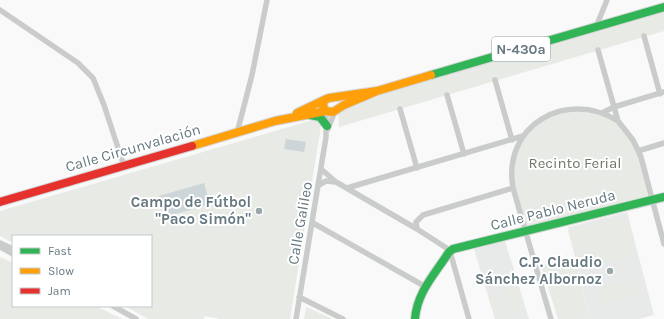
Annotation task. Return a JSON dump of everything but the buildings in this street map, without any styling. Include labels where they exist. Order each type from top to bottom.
[{"type":"main road","name":"N-430a","points":[[327,99],[377,91],[664,7]]},
{"type":"main road","name":"N-430a","points":[[336,110],[377,91]]},
{"type":"main road","name":"Calle Circunvalación","points":[[0,202],[237,133],[275,121],[327,99]]},
{"type":"main road","points":[[327,99],[335,99],[338,102],[336,110],[331,113],[326,111],[323,107],[327,99]]},
{"type":"main road","name":"Calle Circunvalación","points":[[275,121],[326,111]]},
{"type":"main road","points":[[309,114],[320,118],[327,129]]},
{"type":"main road","name":"Calle Pablo Neruda","points":[[449,252],[456,248],[664,197]]},
{"type":"main road","points":[[413,318],[418,301],[449,252]]},
{"type":"street","points":[[237,133],[252,75],[267,0]]},
{"type":"street","points":[[596,27],[607,0]]},
{"type":"street","points":[[0,10],[78,63],[94,78],[124,166]]},
{"type":"street","points":[[602,113],[614,107],[662,93],[644,36]]},
{"type":"street","points":[[598,50],[618,122]]},
{"type":"street","points":[[495,80],[512,140]]},
{"type":"street","points":[[447,95],[464,154]]},
{"type":"street","points":[[551,319],[513,188],[511,174],[516,148],[523,136],[543,119],[563,110],[580,108],[602,113],[618,122],[632,140],[638,151],[653,200],[664,244]]},
{"type":"street","points":[[400,109],[417,168]]},
{"type":"street","name":"Calle Galileo","points":[[327,129],[336,110]]},
{"type":"street","name":"Calle Galileo","points":[[296,319],[319,185],[327,129],[326,111]]},
{"type":"street","points":[[346,188],[523,136]]},
{"type":"street","points":[[638,151],[664,143]]},
{"type":"street","points":[[321,169],[336,182],[446,247],[449,252],[469,319]]},
{"type":"street","points":[[319,185],[326,181],[336,182]]},
{"type":"street","points":[[417,229],[416,222],[423,215],[513,188]]},
{"type":"street","points":[[313,223],[426,287]]},
{"type":"street","points":[[0,243],[12,249]]},
{"type":"street","points":[[0,247],[12,253]]},
{"type":"street","points":[[300,297],[343,319]]},
{"type":"street","points":[[115,307],[136,319]]},
{"type":"shaded area","points":[[286,139],[306,142],[304,152],[284,149]]},
{"type":"shaded area","points":[[204,183],[210,204],[165,217],[159,196]]},
{"type":"shaded area","name":"C.P. Claudio Sánchez Albornoz","points":[[627,212],[654,315],[639,319],[590,319],[568,227]]},
{"type":"shaded area","points":[[505,241],[529,319],[495,319],[474,249]]},
{"type":"green space","points":[[664,7],[664,31],[339,127],[338,108],[344,105]]},
{"type":"green space","name":"Recinto Ferial","points":[[569,109],[612,118],[636,146],[653,200],[525,231],[513,188],[516,148],[537,123]]},
{"type":"green space","points":[[316,119],[320,121],[321,126],[290,319],[220,319],[204,316],[204,319],[148,319],[127,307],[152,307],[152,235],[12,235],[12,242],[0,236],[0,211]]},
{"type":"green space","points":[[626,216],[636,257],[578,271],[590,319],[558,319],[541,265],[575,257],[568,230]]},
{"type":"green space","points":[[0,257],[12,263],[12,307],[98,307],[122,319],[0,319]]},
{"type":"green space","points":[[639,276],[643,295],[598,305],[595,290],[629,282],[628,278]]},
{"type":"green space","points":[[516,281],[525,313],[510,317],[501,286]]},
{"type":"green space","points":[[501,294],[508,318],[495,319],[489,298]]},
{"type":"green space","points":[[306,307],[333,319],[304,319]]},
{"type":"traffic: fast","points":[[431,75],[664,7]]},
{"type":"traffic: fast","points":[[310,115],[320,117],[327,126]]},
{"type":"traffic: fast","points":[[415,319],[416,309],[423,292],[449,252],[453,249],[664,197]]},
{"type":"traffic: slow","points":[[377,91],[344,105],[333,112],[326,111],[323,107],[324,100],[329,98],[377,91],[431,75]]},
{"type":"traffic: slow","points":[[297,113],[324,100]]},
{"type":"traffic: slow","points":[[192,146],[275,121],[326,111]]},
{"type":"traffic: jam","points":[[0,202],[192,146]]},
{"type":"place","name":"Campo de Fútbol \"Paco Simón\"","points":[[259,211]]},
{"type":"place","name":"C.P. Claudio Sánchez Albornoz","points":[[610,271]]}]
